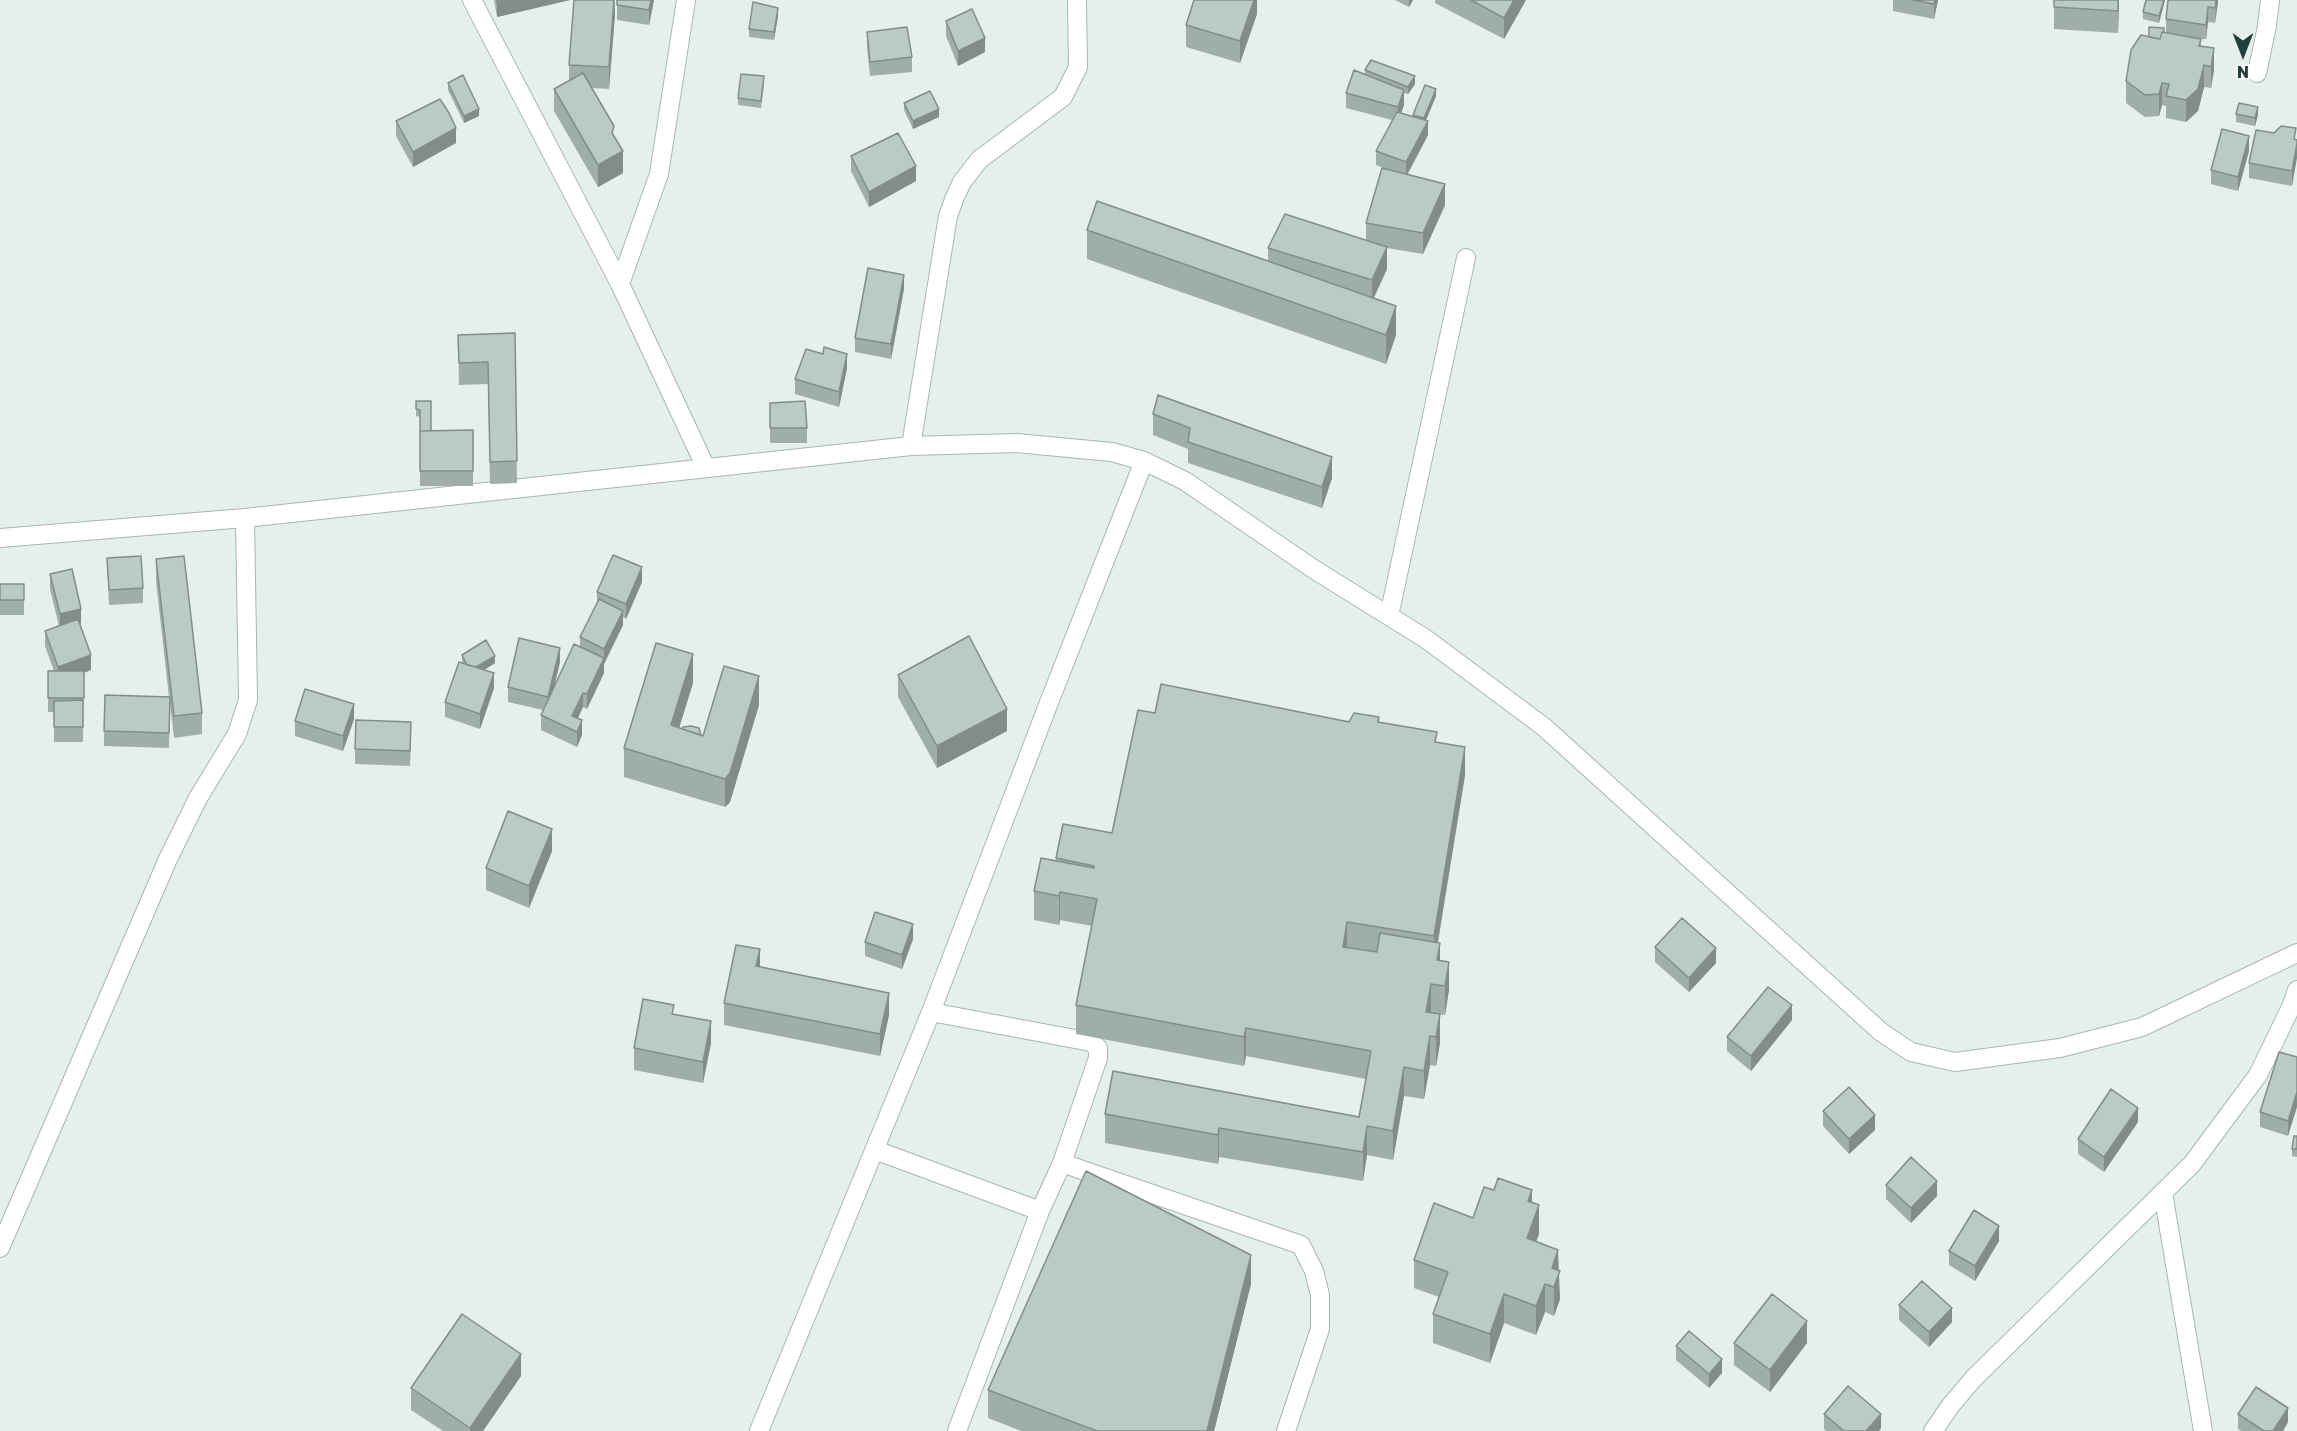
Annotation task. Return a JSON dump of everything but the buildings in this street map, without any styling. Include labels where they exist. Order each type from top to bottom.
[{"type":"street","points":[[472,0],[620,284],[706,468]]},
{"type":"street","points":[[620,284],[659,174],[686,0]]},
{"type":"street","points":[[911,446],[948,216],[955,196],[962,182],[980,160],[1063,97],[1068,90],[1078,67],[1077,0]]},
{"type":"street","points":[[2257,74],[2270,0]]},
{"type":"street","points":[[1389,616],[1466,258]]},
{"type":"street","points":[[0,538],[245,518],[911,446],[1016,443],[1112,452],[1144,461],[1185,481],[1315,570],[1426,639],[1544,727],[1881,1032],[1911,1052],[1955,1062],[2060,1048],[2142,1027],[2297,953]]},
{"type":"street","points":[[766,1429],[931,1012],[1047,705],[1144,461]]},
{"type":"street","points":[[0,1248],[168,859],[198,798],[237,734],[248,700],[245,518]]},
{"type":"street","points":[[1933,1431],[1974,1378],[2192,1164],[2259,1075],[2292,1006],[2297,990]]},
{"type":"street","points":[[931,1012],[1091,1042],[1098,1048],[1098,1058],[1062,1163],[1040,1211],[957,1431]]},
{"type":"street","points":[[875,1150],[1040,1211]]},
{"type":"street","points":[[1062,1163],[1301,1245],[1314,1270],[1320,1295],[1320,1329],[1286,1431]]},
{"type":"street","points":[[2163,1193],[2203,1431]]}]
